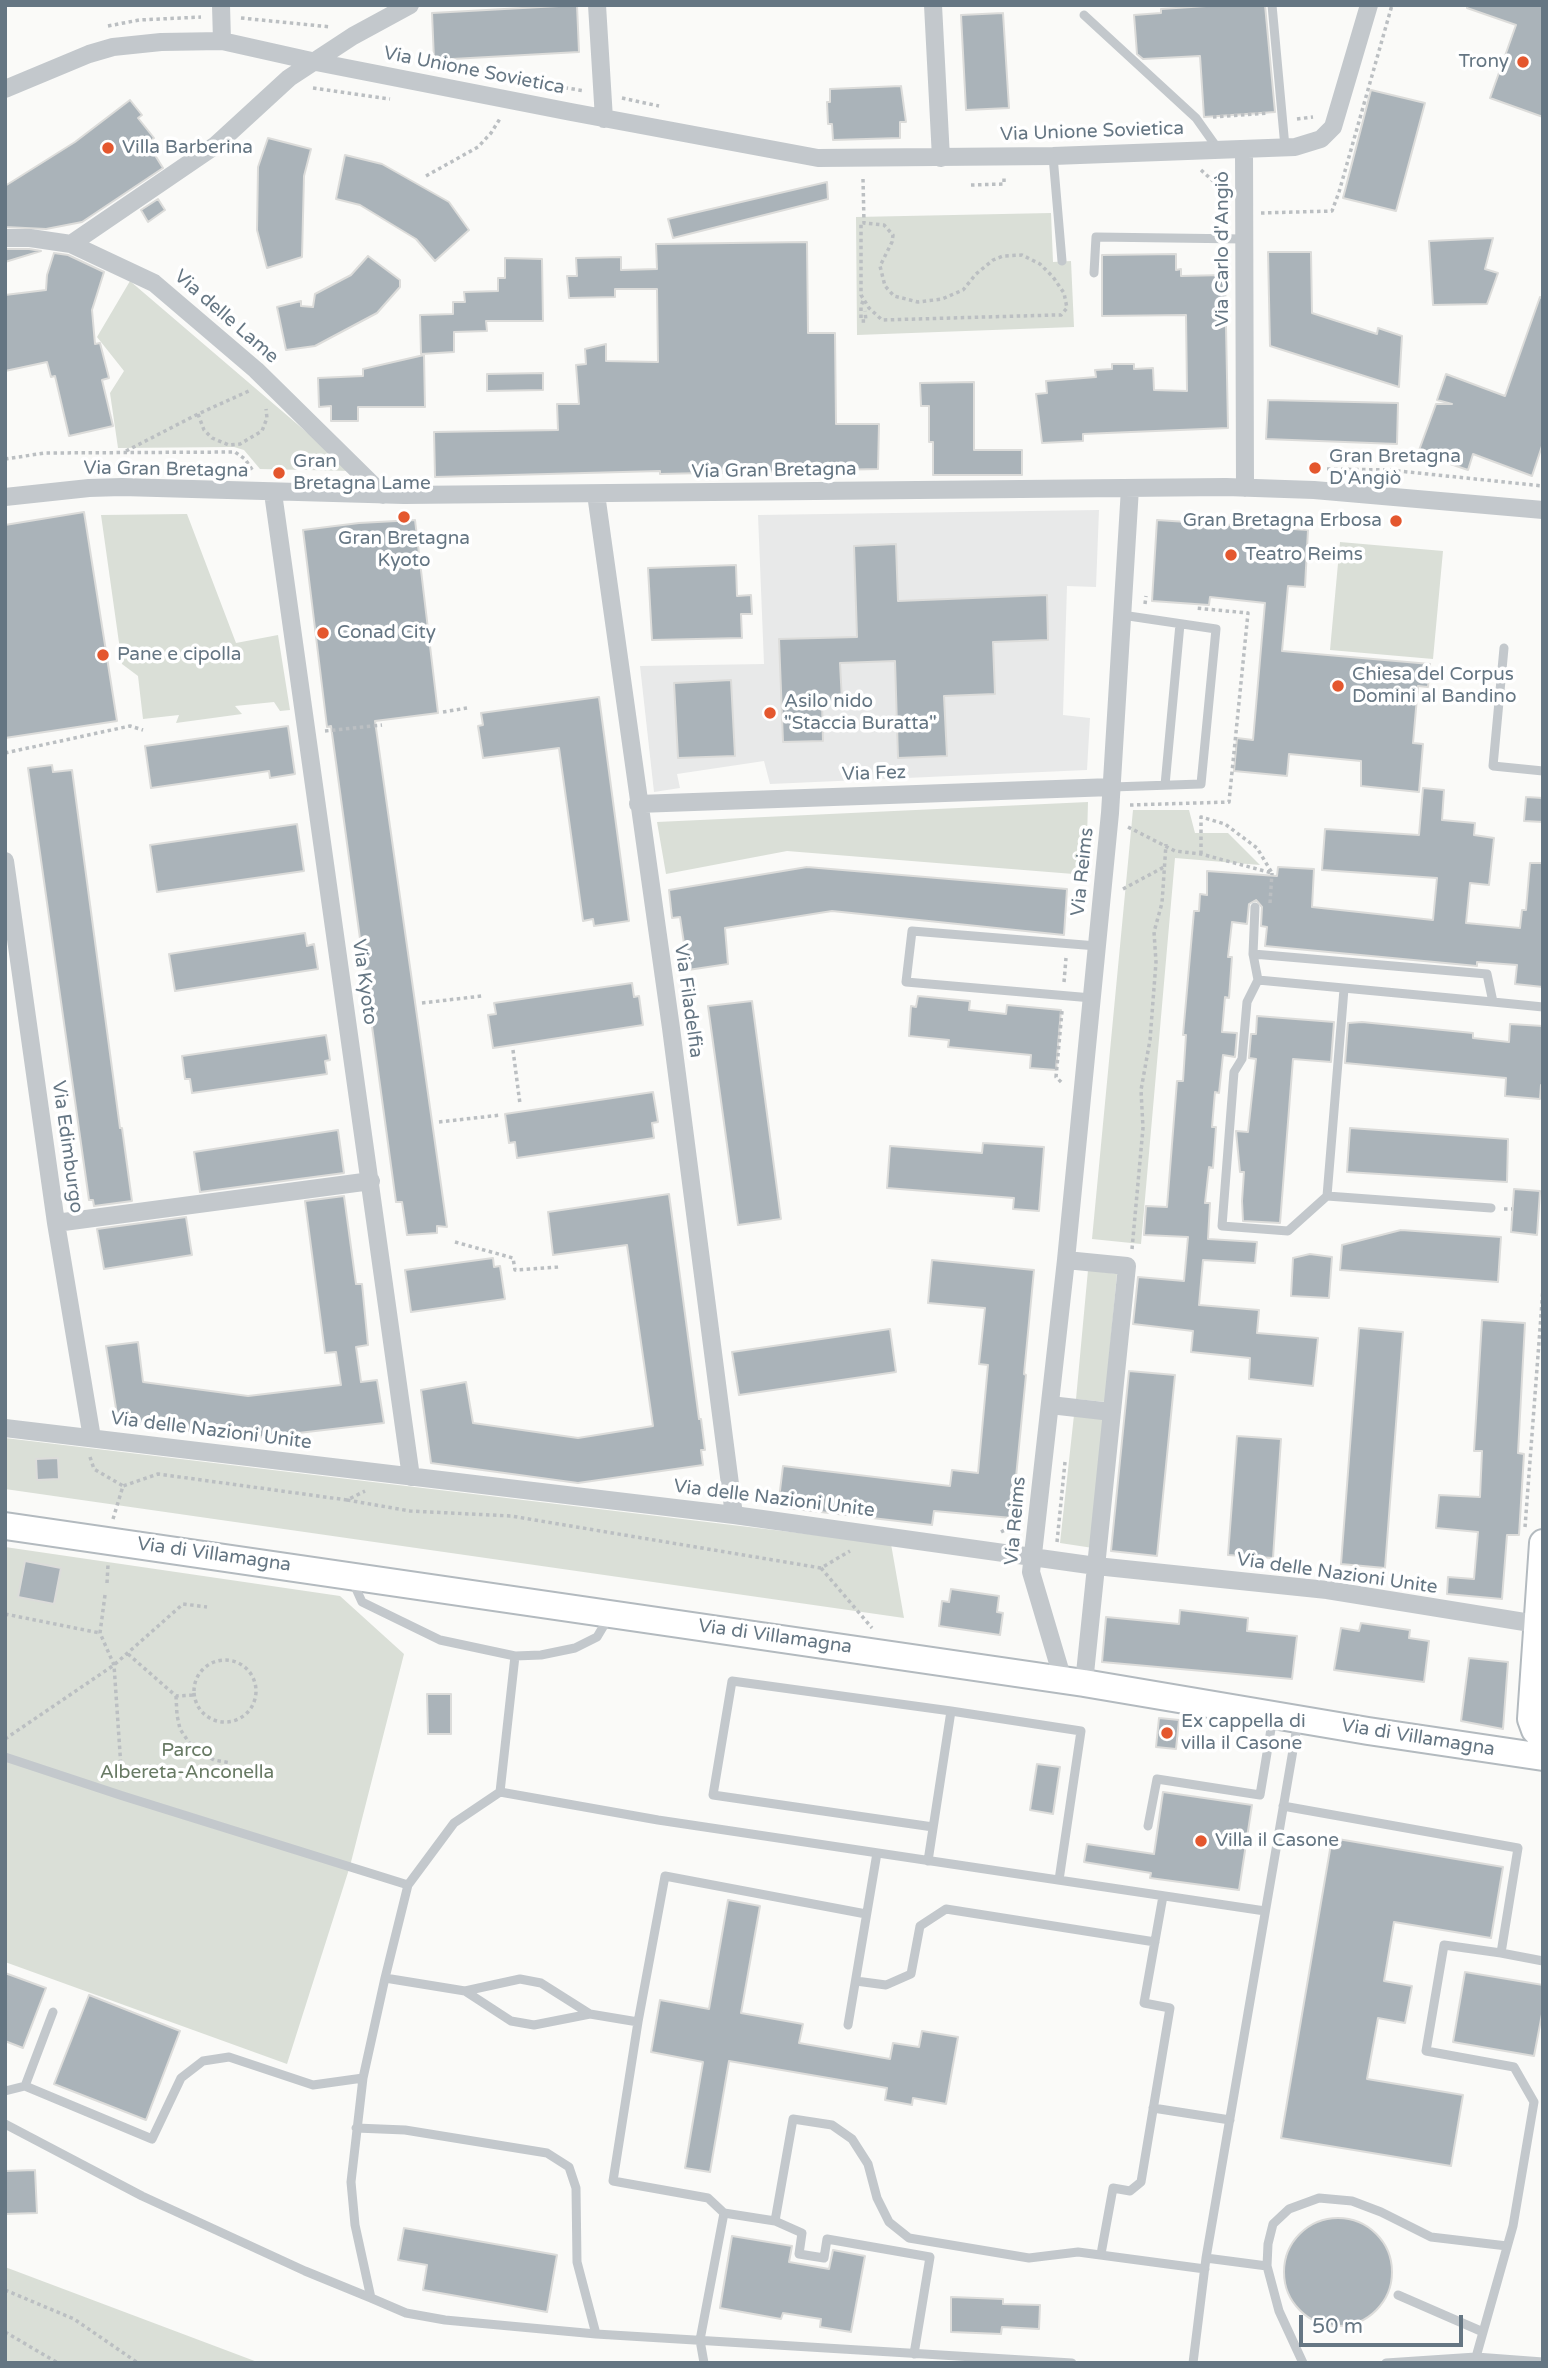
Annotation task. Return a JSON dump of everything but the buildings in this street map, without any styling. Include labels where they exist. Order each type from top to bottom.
[{"type":"main road","name":"Via di Villamagna","points":[[5,1525],[1074,1682],[1543,1757]]},
{"type":"main road","points":[[1534,1538],[1540,1625],[1531,1719],[1535,1730],[1543,1738]]},
{"type":"street","points":[[71,244],[216,145],[289,78],[347,39],[410,5]]},
{"type":"street","points":[[597,5],[604,119]]},
{"type":"street","points":[[933,5],[941,158]]},
{"type":"street","name":"Via Carlo d'Angiò","points":[[1245,488],[1244,149],[1315,142],[1333,127],[1369,5]]},
{"type":"street","points":[[222,41],[229,8]]},
{"type":"street","name":"Via Unione Sovietica","points":[[5,89],[89,54],[113,47],[161,42],[222,41],[316,62],[797,156],[837,159],[941,158],[1244,149]]},
{"type":"street","name":"Via delle Lame","points":[[5,238],[30,238],[71,244],[154,283],[383,495]]},
{"type":"street","name":"Via Gran Bretagna","points":[[5,497],[122,487],[383,495],[1245,488],[1314,490],[1543,510]]},
{"type":"street","name":"Via Reims","points":[[1074,1682],[1031,1572],[1066,1260],[1112,787],[1130,488]]},
{"type":"street","name":"Via Kyoto","points":[[273,493],[411,1477]]},
{"type":"street","name":"Via Filadelfia","points":[[596,494],[671,1028],[734,1515]]},
{"type":"street","name":"Via Fez","points":[[638,804],[1112,787]]},
{"type":"street","name":"Via Edimburgo","points":[[5,861],[89,1443]]},
{"type":"street","points":[[56,1223],[371,1181]]},
{"type":"street","points":[[1066,1260],[1127,1266],[1096,1566],[1074,1682]]},
{"type":"street","points":[[1050,1405],[1112,1412]]},
{"type":"street","name":"Via delle Nazioni Unite","points":[[5,1428],[89,1443],[734,1515],[1096,1566],[1327,1590],[1540,1625]]},
{"type":"lane","points":[[1272,5],[1285,147]]},
{"type":"lane","points":[[1084,15],[1196,118],[1219,149]]},
{"type":"lane","points":[[1052,156],[1062,261]]},
{"type":"lane","points":[[1094,273],[1096,237],[1244,239]]},
{"type":"lane","points":[[1112,787],[1201,784],[1216,629],[1122,615]]},
{"type":"lane","points":[[1164,785],[1180,624]]},
{"type":"lane","points":[[1504,648],[1493,766],[1543,771]]},
{"type":"lane","points":[[1255,907],[1253,954],[1258,980],[1247,1002],[1242,1059],[1234,1072],[1222,1226],[1288,1231],[1326,1196],[1344,989]]},
{"type":"lane","points":[[1092,998],[906,982],[912,931],[1097,946]]},
{"type":"lane","points":[[1253,954],[1487,974],[1493,1002]]},
{"type":"lane","points":[[1258,980],[1543,1007]]},
{"type":"lane","points":[[1326,1196],[1491,1208]]},
{"type":"lane","points":[[349,1574],[362,1602],[440,1640],[514,1656],[541,1655],[575,1648],[597,1637],[611,1613]]},
{"type":"lane","points":[[500,1792],[514,1656]]},
{"type":"lane","points":[[933,1827],[713,1795],[732,1681],[1081,1731],[1059,1880]]},
{"type":"lane","points":[[928,1861],[951,1711]]},
{"type":"lane","points":[[1193,2363],[1206,2258],[1283,1806],[1285,1717]]},
{"type":"lane","points":[[1148,1826],[1157,1779],[1260,1795],[1285,1717]]},
{"type":"lane","points":[[5,1757],[408,1885]]},
{"type":"lane","points":[[371,2298],[355,2225],[351,2182],[363,2078],[408,1885],[454,1824],[500,1792],[658,1820],[1265,1911]]},
{"type":"lane","points":[[1283,1806],[1518,1848],[1501,1953]]},
{"type":"lane","points":[[848,2025],[877,1853]]},
{"type":"lane","points":[[866,1914],[665,1876],[613,2181],[708,2197],[724,2213],[775,2221],[802,2234],[799,2254],[824,2258],[827,2239],[930,2257],[914,2354]]},
{"type":"lane","points":[[1101,2254],[1113,2188],[1130,2191],[1141,2182],[1170,2008],[1144,2003],[1163,1896]]},
{"type":"lane","points":[[856,1981],[886,1985],[911,1974],[920,1926],[946,1909],[1155,1942]]},
{"type":"lane","points":[[1476,2357],[1513,2226],[1534,2102],[1514,2067],[1426,2051],[1444,1945],[1543,1961]]},
{"type":"lane","points":[[386,1978],[464,1991],[520,1979],[541,1983],[590,2014]]},
{"type":"lane","points":[[464,1991],[511,2021],[534,2025],[590,2014],[638,2022]]},
{"type":"lane","points":[[25,2086],[53,2012]]},
{"type":"lane","points":[[5,2091],[25,2086],[152,2139],[181,2078],[203,2061],[229,2057],[313,2085],[363,2078]]},
{"type":"lane","points":[[1153,2108],[1230,2120]]},
{"type":"lane","points":[[775,2221],[793,2119],[832,2125],[852,2139],[868,2164],[877,2198],[889,2222],[909,2238],[1029,2258],[1078,2252],[1205,2269]]},
{"type":"lane","points":[[5,2124],[142,2196],[305,2271],[406,2313],[445,2320],[596,2334],[914,2354],[938,2359],[1072,2363]]},
{"type":"lane","points":[[356,2128],[405,2130],[547,2153],[569,2167],[576,2188],[577,2262],[596,2334]]},
{"type":"lane","points":[[1303,2363],[1279,2311],[1267,2266],[1268,2244],[1273,2224],[1289,2209],[1320,2198],[1352,2201],[1431,2237],[1507,2246]]},
{"type":"lane","points":[[704,2363],[700,2340],[724,2213]]},
{"type":"lane","points":[[1206,2258],[1267,2266]]},
{"type":"lane","points":[[1398,2295],[1483,2332]]},
{"type":"lane","points":[[1386,2363],[1476,2357],[1543,2362]]},
{"type":"path","points":[[1260,213],[1332,211],[1392,5]]},
{"type":"path","points":[[229,8],[237,18],[334,28]]},
{"type":"path","points":[[313,88],[402,100]]},
{"type":"path","points":[[618,97],[670,109]]},
{"type":"path","points":[[489,115],[513,120]]},
{"type":"path","points":[[426,176],[478,147],[491,134],[501,117]]},
{"type":"path","points":[[1194,169],[1200,169],[1224,190],[1225,202]]},
{"type":"path","points":[[992,177],[1016,176]]},
{"type":"path","points":[[971,185],[1004,184],[1004,177]]},
{"type":"path","points":[[851,179],[863,179],[861,295],[874,314],[887,321],[1055,315],[1061,314],[1067,308],[1064,293],[1053,277],[1041,264],[1022,255],[1003,256],[993,260],[976,274],[963,290],[953,295],[927,302],[902,300],[885,286],[880,272],[893,235],[884,225],[864,223]]},
{"type":"path","points":[[863,300],[861,321],[866,321],[865,311]]},
{"type":"path","points":[[123,453],[261,380],[267,418],[262,431],[240,444],[219,442],[204,430],[198,414]]},
{"type":"path","points":[[229,445],[235,452]]},
{"type":"path","points":[[1323,469],[1389,470],[1543,486]]},
{"type":"path","points":[[1145,604],[1146,596]]},
{"type":"path","points":[[1128,812],[1129,805],[1229,802],[1248,613],[1184,608]]},
{"type":"path","points":[[443,712],[467,708]]},
{"type":"path","points":[[308,734],[382,725]]},
{"type":"path","points":[[5,753],[130,726],[143,730]]},
{"type":"path","points":[[1201,854],[1201,817],[1225,824],[1257,848],[1272,873],[1270,905],[1255,907]]},
{"type":"path","points":[[1125,839],[1127,819]]},
{"type":"path","points":[[1126,826],[1166,844],[1175,851],[1201,854],[1272,873]]},
{"type":"path","points":[[1127,1266],[1132,1249],[1143,1128],[1141,1090],[1151,1027],[1156,962],[1154,932],[1162,903],[1166,844]]},
{"type":"path","points":[[1122,878],[1121,891],[1164,867]]},
{"type":"path","points":[[1064,984],[1067,944]]},
{"type":"path","points":[[422,1003],[482,996]]},
{"type":"path","points":[[1062,1011],[1056,1077],[1067,1087]]},
{"type":"path","points":[[513,1050],[520,1104]]},
{"type":"path","points":[[439,1122],[501,1115]]},
{"type":"path","points":[[456,1242],[513,1258],[515,1270],[560,1267]]},
{"type":"path","points":[[1534,1538],[1543,1289]]},
{"type":"path","points":[[89,1443],[94,1469],[123,1486],[158,1474],[411,1511],[511,1516],[821,1568],[856,1548]]},
{"type":"path","points":[[1057,1545],[1065,1462]]},
{"type":"path","points":[[113,1521],[123,1486]]},
{"type":"path","points":[[347,1500],[368,1489]]},
{"type":"path","points":[[993,1536],[1018,1523]]},
{"type":"path","points":[[107,1583],[109,1560]]},
{"type":"path","points":[[821,1568],[878,1635]]},
{"type":"path","points":[[105,1595],[100,1633],[114,1665],[123,1796]]},
{"type":"path","points":[[5,1739],[114,1665],[183,1604],[207,1607]]},
{"type":"path","points":[[5,1614],[100,1633]]},
{"type":"path","points":[[128,1654],[176,1696],[180,1729],[192,1747],[201,1755],[231,1763]]},
{"type":"path","points":[[220,1660],[241,1664],[254,1679],[256,1689],[251,1708],[244,1716],[226,1722],[207,1716],[200,1709],[194,1695],[196,1679],[202,1670],[210,1663],[220,1660]]},
{"type":"path","points":[[176,1696],[194,1695]]},
{"type":"path","points":[[5,2290],[74,2319],[138,2363]]},
{"type":"path","points":[[5,2332],[58,2363]]},
{"type":"shaded area","points":[[1099,510],[1096,587],[1067,586],[1063,715],[1090,718],[1087,770],[770,784],[764,761],[677,774],[680,788],[654,792],[640,666],[764,664],[758,515]]},
{"type":"green space","points":[[1051,213],[1053,262],[1071,261],[1074,327],[857,335],[856,217]]},
{"type":"green space","points":[[130,281],[352,471],[260,469],[244,450],[234,447],[118,448],[110,393],[124,371],[97,337]]},
{"type":"green space","points":[[187,514],[236,643],[278,635],[290,710],[280,711],[274,702],[235,706],[242,714],[176,723],[179,715],[143,719],[138,676],[122,664],[101,515]]},
{"type":"green space","points":[[1340,542],[1443,551],[1433,659],[1330,650]]},
{"type":"green space","points":[[1088,802],[1086,875],[787,851],[666,874],[657,822]]},
{"type":"green space","points":[[1133,810],[1189,810],[1195,833],[1228,833],[1260,865],[1175,858],[1141,1244],[1092,1239]]},
{"type":"green space","points":[[1088,1270],[1117,1274],[1105,1402],[1076,1399]]},
{"type":"green space","points":[[1074,1415],[1106,1419],[1093,1548],[1060,1543]]},
{"type":"green space","points":[[5,1438],[891,1544],[904,1618],[5,1489]]},
{"type":"green space","name":"Parco Albereta-Anconella","points":[[5,1547],[340,1596],[404,1654],[350,1866],[287,2064],[5,1962]]},
{"type":"green space","points":[[5,2267],[260,2363],[5,2363]]},
{"type":"place","name":"Trony","points":[[1523,62]]},
{"type":"place","name":"Villa Barberina","points":[[108,148]]},
{"type":"place","name":"Gran Bretagna D'Angiò","points":[[1315,468]]},
{"type":"place","name":"Gran Bretagna Lame","points":[[279,473]]},
{"type":"place","name":"Gran Bretagna Kyoto","points":[[404,517]]},
{"type":"place","name":"Gran Bretagna Erbosa","points":[[1396,521]]},
{"type":"place","name":"Teatro Reims","points":[[1231,555]]},
{"type":"place","name":"Conad City","points":[[323,633]]},
{"type":"place","name":"Pane e cipolla","points":[[103,655]]},
{"type":"place","name":"Chiesa del Corpus Domini al Bandino","points":[[1338,686]]},
{"type":"place","name":"Asilo nido \"Staccia Buratta\"","points":[[770,713]]},
{"type":"place","name":"Ex cappella di villa il Casone","points":[[1167,1733]]},
{"type":"place","name":"Villa il Casone","points":[[1201,1841]]}]
